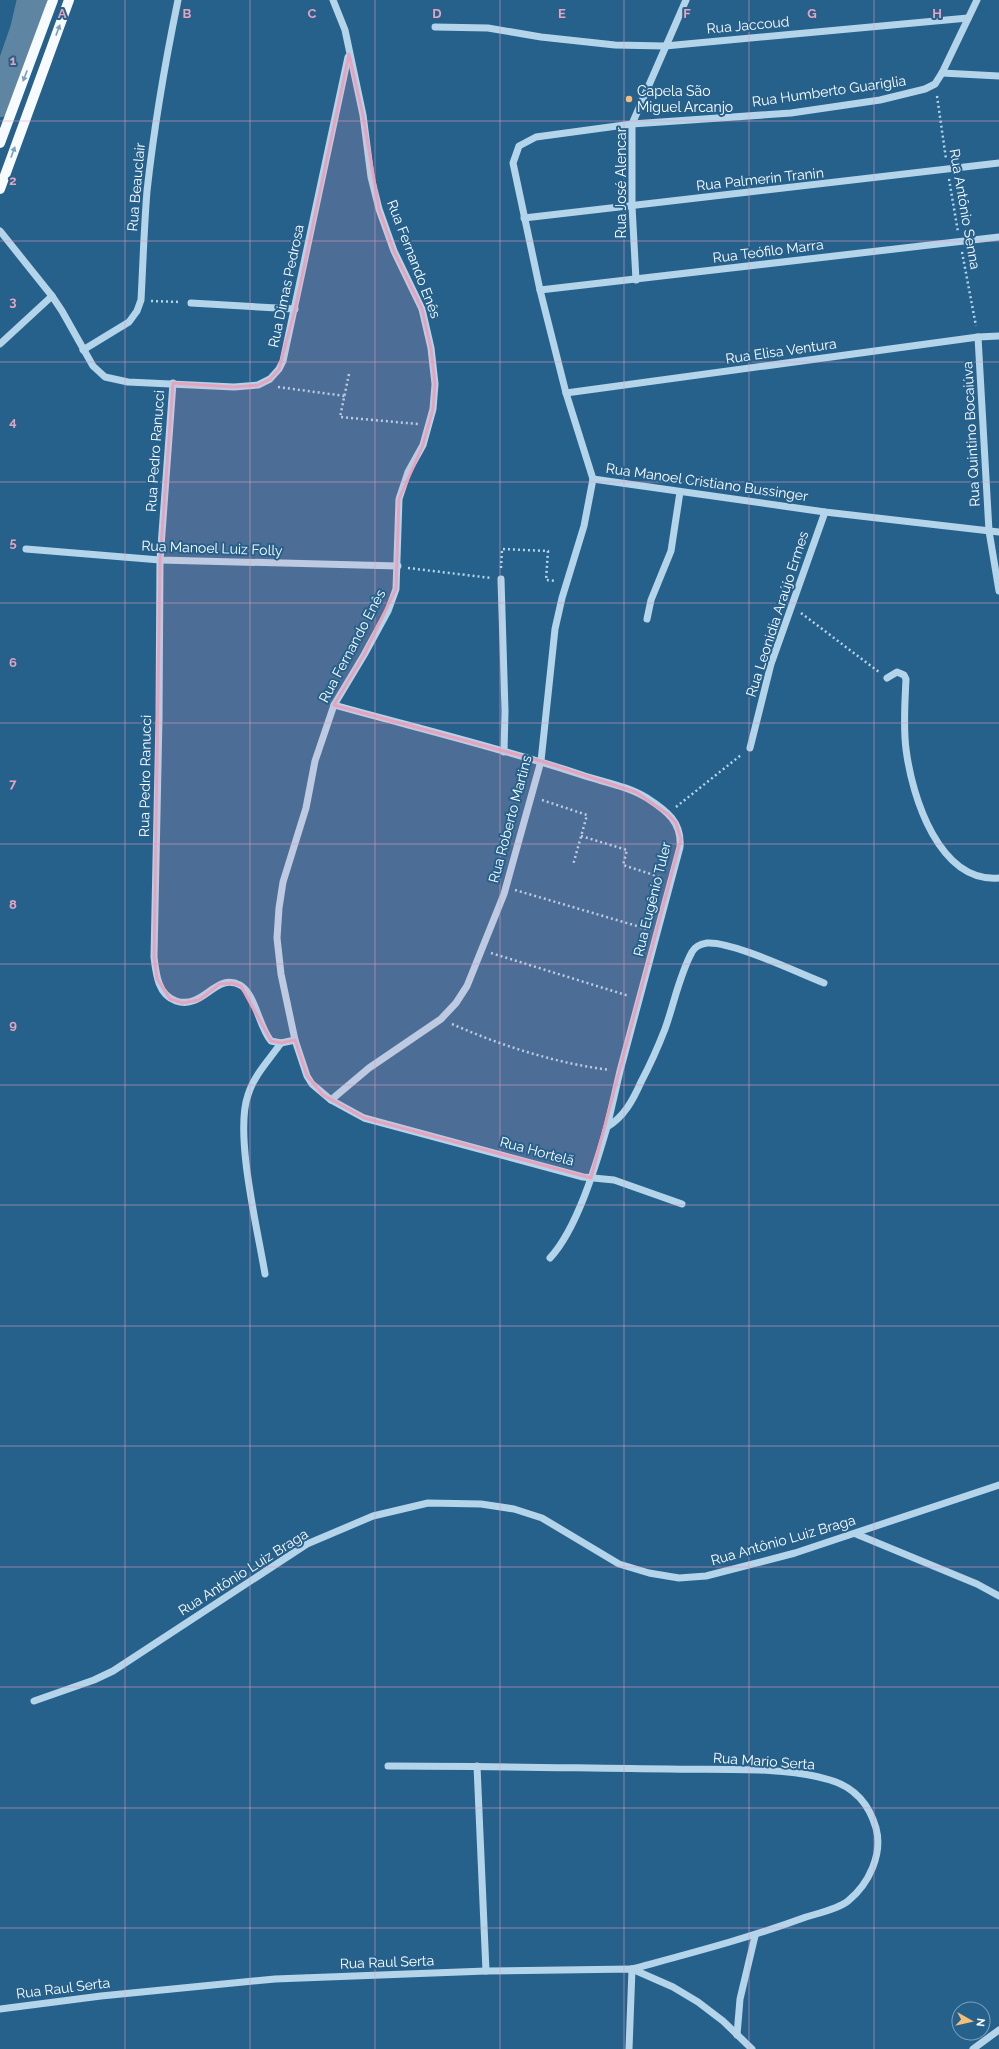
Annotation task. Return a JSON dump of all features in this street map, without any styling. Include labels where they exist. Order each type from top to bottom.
[{"type":"main road","points":[[0,143],[53,0]]},
{"type":"main road","points":[[0,189],[69,0]]},
{"type":"street","name":"Rua Beauclair","points":[[83,350],[129,322],[134,317],[141,300],[147,194],[153,140],[168,46],[178,0]]},
{"type":"street","name":"Rua Fernando Enês","points":[[333,0],[345,30],[363,115],[371,177],[379,209],[394,251],[422,309],[432,348],[435,384],[433,409],[422,445],[408,472],[399,499],[398,566],[396,589],[388,611],[334,705],[316,761],[306,808],[284,882],[278,908],[277,938],[281,974],[295,1040],[307,1076],[317,1090],[331,1100],[364,1118],[385,1125]]},
{"type":"street","name":"Rua José Alencar","points":[[636,280],[632,206],[632,124],[686,0]]},
{"type":"street","points":[[935,84],[942,73],[977,0]]},
{"type":"street","name":"Rua Jaccoud","points":[[435,27],[488,28],[541,37],[615,45],[665,46],[968,18]]},
{"type":"street","name":"Rua Dimas Pedrosa","points":[[0,231],[62,310],[83,350],[99,373],[116,381],[234,387],[258,385],[270,379],[279,369],[295,309],[349,54]]},
{"type":"street","points":[[942,73],[999,76]]},
{"type":"street","name":"Rua Humberto Guariglia","points":[[513,163],[519,146],[536,138],[632,124],[791,113],[880,100],[920,91],[935,84]]},
{"type":"street","name":"Rua Manoel Cristiano Bussinger","points":[[513,163],[540,290],[566,394],[593,479],[825,512],[999,532]]},
{"type":"street","name":"Rua Palmerin Tranin","points":[[524,218],[999,164]]},
{"type":"street","name":"Rua Teófilo Marra","points":[[540,290],[999,238]]},
{"type":"street","points":[[0,344],[52,296]]},
{"type":"street","points":[[191,303],[295,309]]},
{"type":"street","name":"Rua Elisa Ventura","points":[[566,394],[978,337],[999,336]]},
{"type":"street","name":"Rua Quintino Bocaiúva","points":[[978,337],[989,531],[999,591]]},
{"type":"street","name":"Rua Pedro Ranucci","points":[[174,383],[160,560],[159,718],[154,957],[157,979],[163,991],[170,999],[183,1003],[199,1000],[220,984],[232,982],[241,986],[249,996],[268,1037],[271,1041],[281,1043]]},
{"type":"street","name":"Rua Roberto Martins","points":[[331,1100],[369,1068],[441,1019],[456,1003],[466,986],[505,887],[532,797],[541,761],[555,629],[584,526],[593,479]]},
{"type":"street","points":[[647,619],[651,600],[671,551],[680,492]]},
{"type":"street","name":"Rua Leonidia Araújo Ermes","points":[[750,748],[772,664],[825,512]]},
{"type":"street","name":"Rua Manoel Luiz Folly","points":[[26,549],[160,560],[398,566]]},
{"type":"street","points":[[501,579],[505,711],[504,752]]},
{"type":"street","points":[[887,678],[897,672],[904,675],[906,679],[906,747],[909,769],[926,820],[939,845],[952,861],[962,870],[989,879],[999,878]]},
{"type":"street","name":"Rua Eugênio Tuler","points":[[334,705],[541,761],[636,792],[668,814],[676,823],[681,839],[672,880],[620,1071],[607,1127],[591,1178],[562,1245],[550,1258]]},
{"type":"street","points":[[607,1127],[622,1116],[646,1072],[665,1030],[680,980],[692,951],[697,946],[708,943],[726,946],[758,956],[824,984]]},
{"type":"street","points":[[265,1274],[246,1156],[244,1121],[247,1096],[254,1079],[281,1043],[295,1040]]},
{"type":"street","name":"Rua Hortelã","points":[[385,1125],[591,1178],[614,1180],[682,1204]]},
{"type":"street","name":"Rua Antônio Luiz Braga","points":[[34,1701],[94,1680],[113,1670],[308,1544],[373,1516],[428,1503],[481,1504],[514,1509],[542,1518],[619,1564],[649,1573],[679,1578],[706,1576],[734,1570],[856,1534],[898,1517],[999,1485]]},
{"type":"street","points":[[856,1534],[977,1584],[999,1596]]},
{"type":"street","name":"Rua Mario Serta","points":[[388,1766],[740,1770],[800,1773],[830,1780],[852,1789],[864,1803],[874,1821],[879,1839],[876,1861],[865,1884],[847,1902],[755,1936],[632,1969]]},
{"type":"street","points":[[477,1766],[486,1970]]},
{"type":"street","points":[[737,2035],[740,1999],[755,1936]]},
{"type":"street","points":[[629,2049],[632,1969]]},
{"type":"street","name":"Rua Raul Serta","points":[[0,2009],[101,1996],[275,1979],[486,1970],[632,1969],[673,1987],[698,2002],[723,2021],[752,2049]]},
{"type":"street","points":[[973,2049],[999,2030]]},
{"type":"path","name":"Rua Antônio Senna","points":[[935,84],[960,242],[978,337]]},
{"type":"path","points":[[141,300],[191,303]]},
{"type":"path","points":[[349,374],[340,418],[428,425]]},
{"type":"path","points":[[258,385],[345,396]]},
{"type":"path","points":[[398,566],[501,579],[502,549],[548,551],[546,580],[568,582]]},
{"type":"path","points":[[791,606],[887,678]]},
{"type":"path","points":[[668,814],[750,748]]},
{"type":"path","points":[[532,797],[587,815],[573,865]]},
{"type":"path","points":[[581,836],[627,850],[623,865],[672,880]]},
{"type":"path","points":[[505,887],[658,933]]},
{"type":"path","points":[[481,950],[640,999]]},
{"type":"path","points":[[441,1019],[481,1037],[571,1065],[620,1071]]},
{"type":"highlighted area","points":[[349,54],[363,115],[379,209],[394,251],[422,309],[431,348],[435,384],[433,409],[423,445],[399,499],[396,589],[364,655],[334,705],[541,761],[636,792],[668,814],[676,823],[681,839],[591,1178],[364,1118],[323,1095],[307,1076],[295,1040],[281,1043],[271,1041],[241,986],[232,983],[220,984],[199,1000],[183,1003],[170,999],[157,979],[154,957],[160,560],[173,383],[234,387],[258,385],[270,379],[279,369],[295,309]]},
{"type":"waterway","points":[[0,102],[25,30],[32,0]]},
{"type":"place","name":"Capela São Miguel Arcanjo","points":[[629,99]]}]
